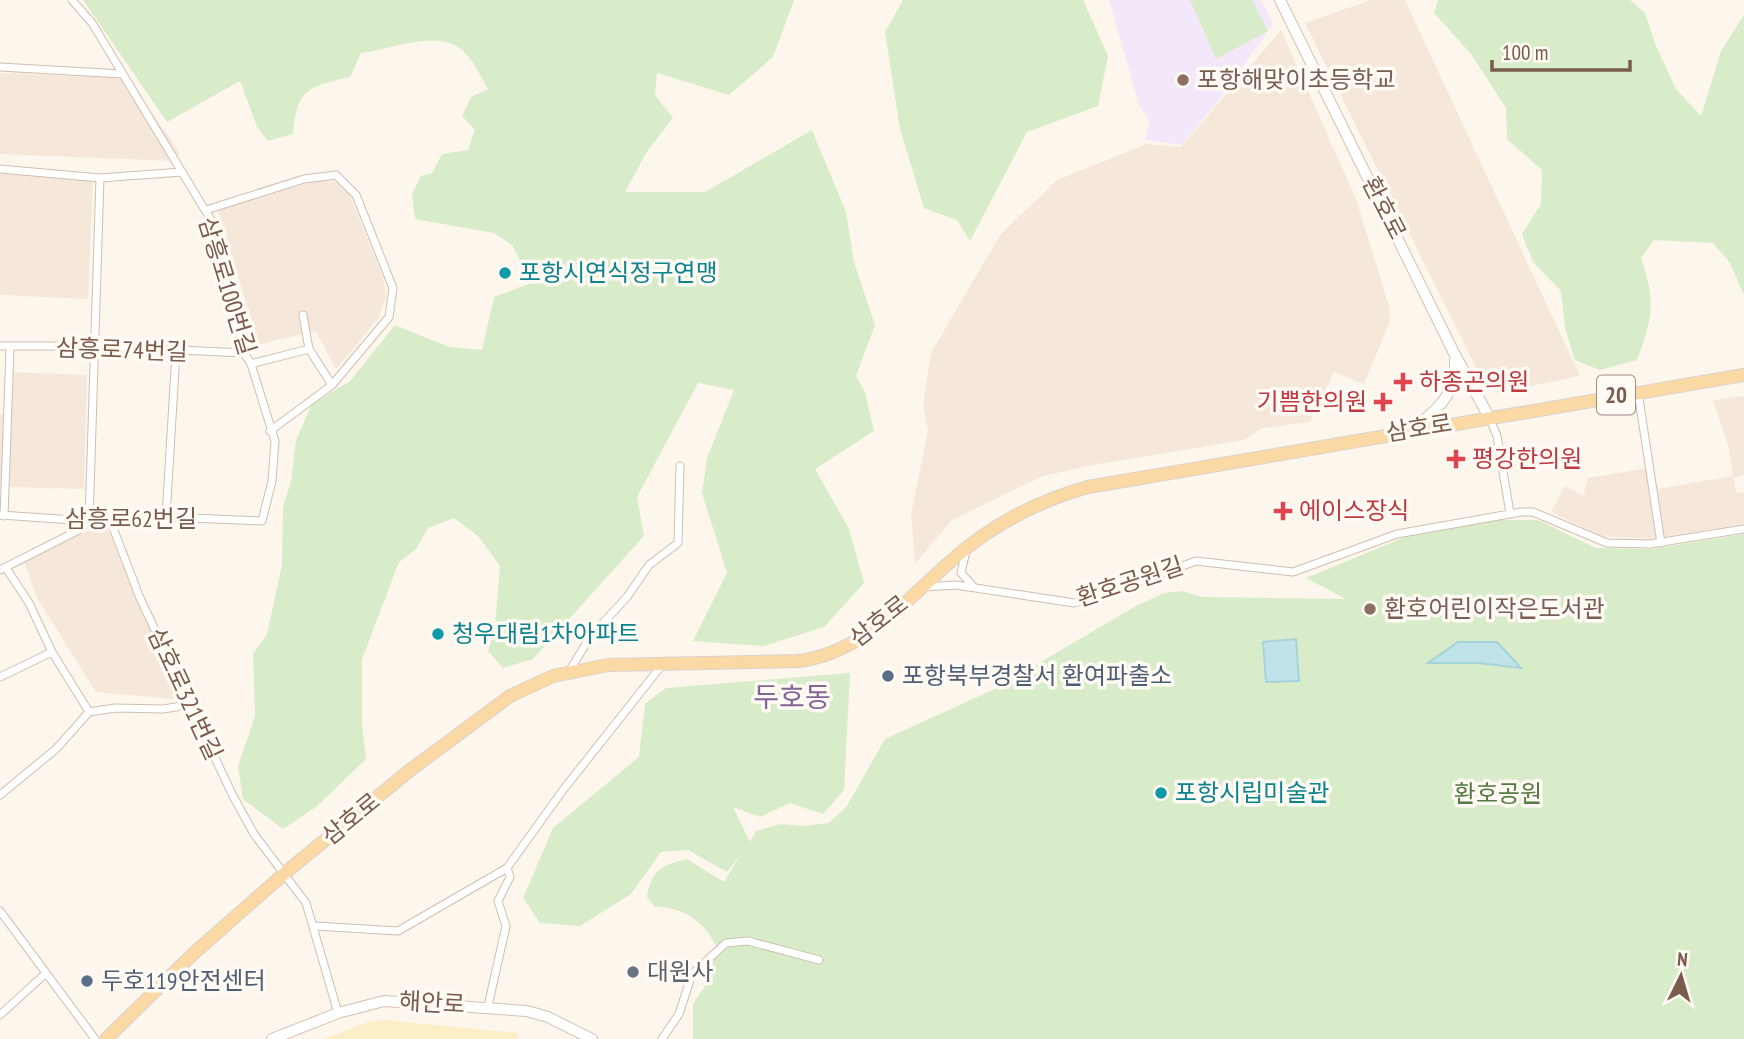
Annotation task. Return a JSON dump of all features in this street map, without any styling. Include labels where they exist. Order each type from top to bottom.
[{"type":"main road","name":"삼호로","points":[[106,1039],[193,954],[285,873],[477,717],[529,685],[570,670],[608,664],[798,661],[825,657],[863,636],[969,546],[1036,505],[1088,486],[1744,375]]},
{"type":"street","name":"삼흥로100번길","points":[[72,0],[92,23],[215,225],[244,353],[251,364],[275,441],[272,481],[262,521]]},
{"type":"street","name":"환호로","points":[[1280,0],[1454,354],[1489,417]]},
{"type":"street","points":[[0,67],[122,74]]},
{"type":"street","points":[[0,169],[100,178],[183,173]]},
{"type":"street","points":[[206,210],[304,179],[336,174],[356,195],[393,288],[389,317],[332,385],[270,431]]},
{"type":"street","points":[[89,712],[52,652],[29,603],[3,569],[77,531],[89,521],[100,178]]},
{"type":"street","points":[[303,315],[309,349],[332,385]]},
{"type":"street","name":"삼흥로74번길","points":[[0,346],[94,346],[176,352],[244,353]]},
{"type":"street","points":[[2,515],[10,348]]},
{"type":"street","points":[[251,364],[309,349]]},
{"type":"street","points":[[166,517],[176,352]]},
{"type":"street","points":[[1413,429],[1447,397],[1455,378],[1454,354]]},
{"type":"street","points":[[1638,392],[1661,543]]},
{"type":"street","points":[[1489,417],[1497,436],[1510,513]]},
{"type":"street","points":[[570,670],[590,637],[627,597],[649,565],[678,543],[680,466]]},
{"type":"street","name":"환호공원길","points":[[920,588],[943,585],[976,587],[1065,602],[1083,601],[1196,561],[1293,572],[1396,534],[1510,513],[1533,512],[1607,543],[1661,543],[1744,529]]},
{"type":"street","name":"삼흥로62번길","points":[[2,515],[89,521],[166,517],[262,521]]},
{"type":"street","name":"삼호로321번길","points":[[89,521],[112,526],[140,598],[248,824],[306,902],[338,1013]]},
{"type":"street","points":[[969,546],[962,558],[961,573],[968,583],[976,587]]},
{"type":"street","points":[[0,677],[52,652]]},
{"type":"street","points":[[315,926],[398,931],[507,869],[550,808],[663,664]]},
{"type":"street","points":[[0,796],[56,749],[89,712],[116,708],[163,709],[189,705]]},
{"type":"street","points":[[488,1006],[506,926],[498,901],[510,877],[507,869]]},
{"type":"street","points":[[0,911],[95,1039]]},
{"type":"street","points":[[662,1039],[674,1023],[692,974],[726,943],[748,941],[819,960]]},
{"type":"street","points":[[0,1015],[45,974]]},
{"type":"street","name":"해안로","points":[[272,1039],[338,1013],[384,1001],[488,1006],[537,1013],[592,1039]]},
{"type":"shaded area","name":"포항해맞이초등학교","points":[[1109,0],[1261,0],[1273,24],[1221,97],[1182,145],[1145,140],[1150,122],[1139,105]]},
{"type":"shaded area","points":[[1371,0],[1405,0],[1580,376],[1498,393],[1487,385],[1477,370],[1305,23]]},
{"type":"shaded area","points":[[1281,30],[1356,199],[1389,306],[1390,321],[1364,384],[1334,372],[1310,422],[1262,428],[1244,440],[1043,476],[952,520],[915,564],[911,514],[928,431],[923,405],[931,353],[1000,235],[1057,180],[1147,144],[1181,147]]},
{"type":"shaded area","points":[[0,73],[127,78],[180,153],[174,161],[0,154]]},
{"type":"shaded area","points":[[0,173],[93,178],[88,299],[0,295]]},
{"type":"shaded area","points":[[321,180],[337,182],[348,191],[383,277],[386,297],[378,319],[336,369],[316,331],[252,346],[248,310],[217,207]]},
{"type":"shaded area","points":[[7,372],[87,375],[84,489],[0,487],[0,414],[5,414]]},
{"type":"shaded area","points":[[1744,396],[1744,475],[1734,477],[1736,492],[1744,493],[1744,524],[1650,539],[1601,536],[1551,512],[1565,486],[1583,496],[1588,478],[1653,467],[1658,489],[1733,476],[1729,448],[1713,400]]},
{"type":"shaded area","points":[[99,525],[109,532],[175,688],[176,696],[172,699],[96,692],[37,598],[24,561]]},
{"type":"green space","points":[[83,0],[794,0],[773,57],[729,95],[657,73],[655,95],[673,118],[646,153],[625,192],[705,192],[812,130],[846,212],[854,262],[875,325],[856,376],[865,392],[874,431],[815,469],[849,529],[864,583],[824,627],[764,646],[693,641],[727,573],[702,493],[707,458],[734,390],[698,383],[637,497],[644,536],[533,659],[503,668],[488,651],[495,627],[500,566],[479,537],[454,518],[428,528],[416,549],[399,562],[362,659],[362,725],[366,759],[316,807],[283,829],[243,799],[238,766],[255,716],[253,654],[267,634],[282,565],[283,507],[291,481],[296,440],[312,404],[350,381],[395,325],[449,347],[482,350],[494,297],[532,283],[512,245],[494,233],[415,219],[412,194],[421,176],[432,173],[442,154],[468,150],[475,130],[462,116],[471,97],[488,89],[472,61],[459,48],[449,43],[424,41],[361,53],[350,77],[307,92],[298,107],[293,134],[268,141],[257,127],[240,81],[167,122]]},
{"type":"green space","points":[[903,0],[1083,0],[1108,56],[1098,106],[1027,132],[970,241],[957,220],[924,208],[900,129],[885,32]]},
{"type":"green space","points":[[1190,0],[1252,0],[1268,31],[1216,59]]},
{"type":"green space","points":[[1438,0],[1630,0],[1645,13],[1656,46],[1676,89],[1701,116],[1721,51],[1744,15],[1744,295],[1730,263],[1713,243],[1654,240],[1641,258],[1649,286],[1651,309],[1637,360],[1600,370],[1575,360],[1565,328],[1561,291],[1533,262],[1522,234],[1541,204],[1542,170],[1507,139],[1506,108],[1471,54],[1434,13]]},
{"type":"green space","name":"환호공원","points":[[1496,520],[1538,520],[1596,548],[1652,549],[1744,534],[1744,1039],[693,1039],[693,1004],[707,983],[717,947],[705,929],[692,917],[654,906],[647,897],[649,888],[659,870],[687,859],[724,882],[741,854],[727,872],[688,850],[661,852],[631,894],[580,926],[540,923],[523,898],[553,828],[639,757],[645,704],[666,688],[850,673],[844,790],[823,814],[790,803],[760,817],[733,807],[750,842],[756,831],[780,824],[803,826],[829,823],[847,806],[885,739],[997,688],[1134,607],[1164,593],[1183,591],[1202,597],[1346,599],[1306,578],[1405,537]]},
{"type":"sand","points":[[385,1020],[519,1033],[518,1039],[324,1039],[368,1022]]},
{"type":"water","points":[[1296,639],[1299,681],[1266,682],[1263,642]]},
{"type":"water","points":[[1458,642],[1497,642],[1521,668],[1478,663],[1428,663]]},
{"type":"place","name":"포항해맞이초등학교","points":[[1183,80]]},
{"type":"place","name":"포항시연식정구연맹","points":[[505,273]]},
{"type":"place","name":"하종곤의원","points":[[1403,382]]},
{"type":"place","name":"기쁨한의원","points":[[1383,402]]},
{"type":"place","name":"평강한의원","points":[[1456,459]]},
{"type":"place","name":"에이스장식","points":[[1283,511]]},
{"type":"place","name":"환호어린이작은도서관","points":[[1370,609]]},
{"type":"place","name":"청우대림1차아파트","points":[[438,634]]},
{"type":"place","name":"포항북부경찰서 환여파출소","points":[[888,676]]},
{"type":"place","name":"포항시립미술관","points":[[1161,793]]},
{"type":"place","name":"대원사","points":[[633,972]]},
{"type":"place","name":"두호119안전센터","points":[[87,981]]},
{"type":"district","name":"두호동","points":[[792,697]]}]
